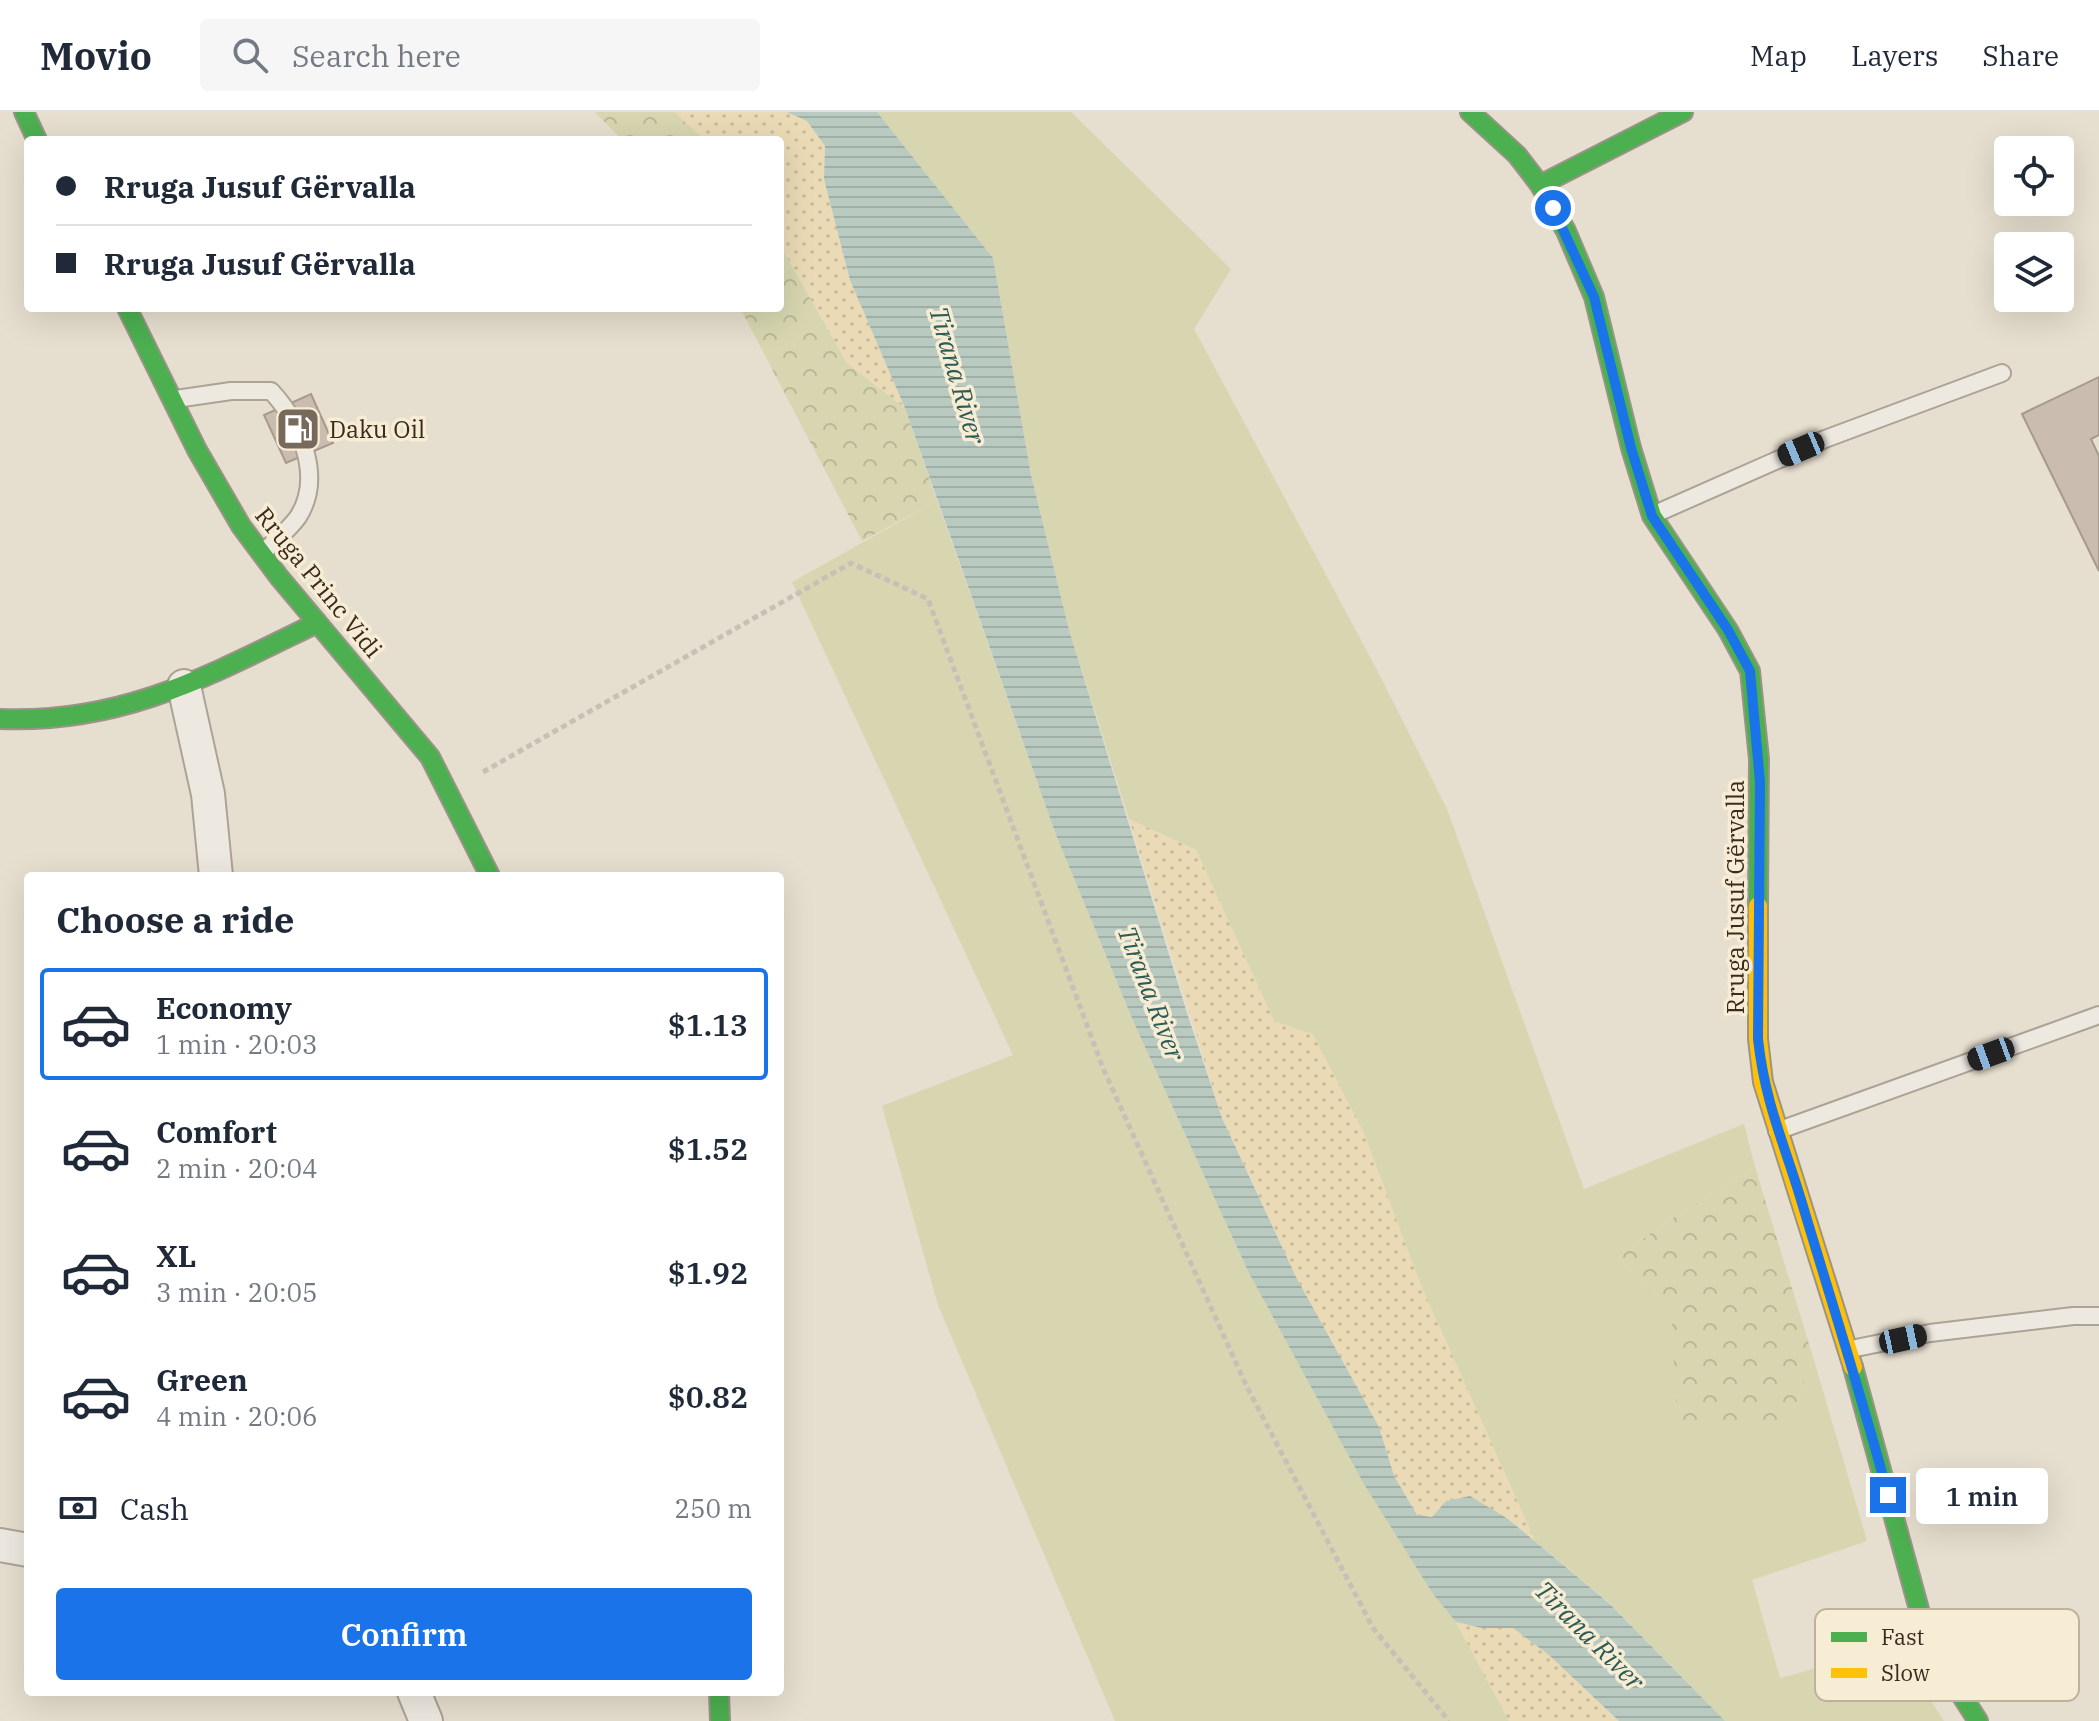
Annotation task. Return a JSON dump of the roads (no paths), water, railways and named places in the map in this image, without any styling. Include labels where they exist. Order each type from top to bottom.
[{"type":"street","points":[[24,112],[35,136]]},
{"type":"street","name":"Rruga Jusuf Gërvalla","points":[[1470,112],[1517,155],[1540,185],[1566,231],[1594,297],[1631,448],[1652,516],[1728,630],[1750,671],[1759,773],[1758,1039],[1763,1082],[1776,1132],[1793,1173],[1848,1350],[1919,1609]]},
{"type":"street","points":[[1540,185],[1683,112]]},
{"type":"street","name":"Rruga Princ Vidi","points":[[129,312],[172,400],[241,526],[317,623],[430,757],[488,872]]},
{"type":"street","points":[[0,719],[64,720],[108,713],[184,686],[317,623]]},
{"type":"street","points":[[184,686],[208,794],[216,872]]},
{"type":"street","points":[[0,1545],[24,1549]]},
{"type":"street","points":[[416,1696],[426,1721]]},
{"type":"street","points":[[719,1696],[720,1721]]},
{"type":"street","name":"Rruga Jusuf Gërvalla","points":[[1965,1701],[1978,1721]]},
{"type":"lane","points":[[1652,516],[1825,439],[2002,373]]},
{"type":"lane","points":[[172,400],[231,391],[271,391],[284,405],[312,473],[299,516],[262,554]]},
{"type":"lane","points":[[1776,1132],[2099,1015]]},
{"type":"lane","points":[[1848,1350],[1930,1333],[2073,1316],[2099,1316]]},
{"type":"water","name":"Tirana River","points":[[787,112],[877,112],[993,258],[1031,475],[1069,630],[1188,1016],[1222,1118],[1296,1277],[1379,1427],[1394,1476],[1417,1515],[1432,1517],[1446,1501],[1470,1496],[1508,1519],[1610,1604],[1725,1721],[1619,1721],[1549,1655],[1513,1628],[1482,1628],[1456,1622],[1433,1594],[1364,1484],[1248,1271],[1134,1023],[1056,835],[905,408],[850,280],[824,179],[825,146],[807,121]]},
{"type":"place","name":"Daku Oil","points":[[298,429]]}]
